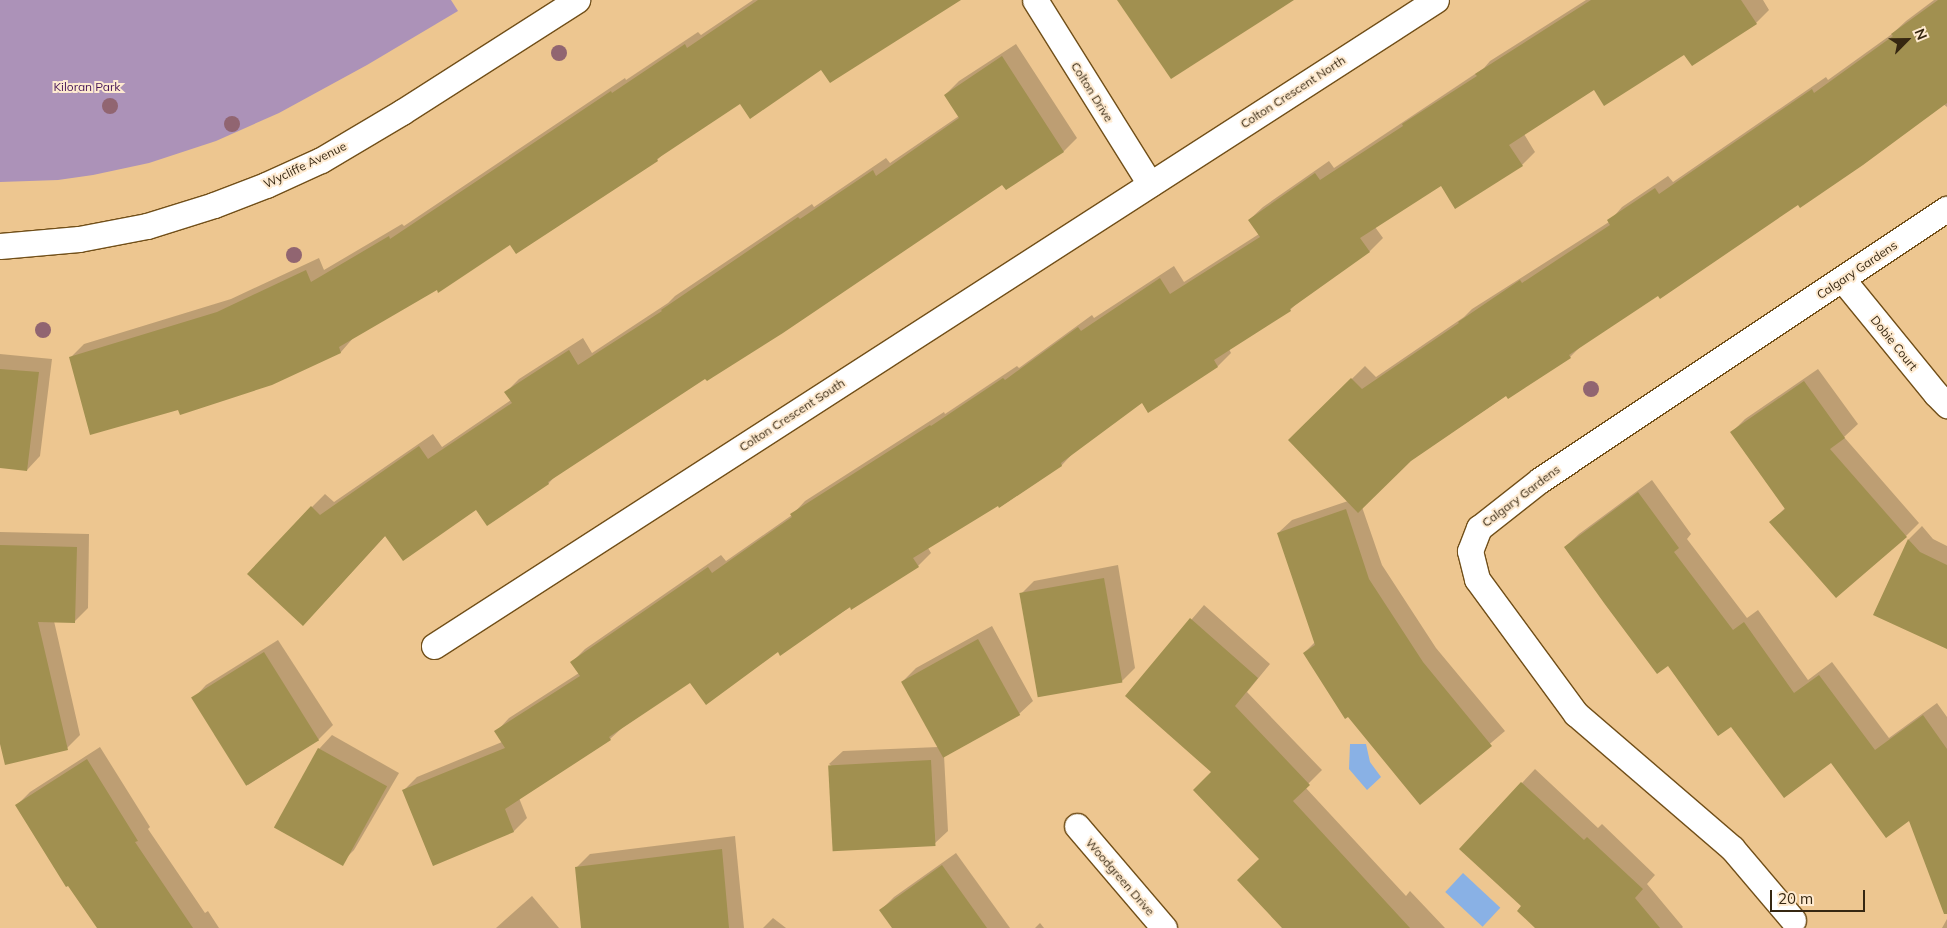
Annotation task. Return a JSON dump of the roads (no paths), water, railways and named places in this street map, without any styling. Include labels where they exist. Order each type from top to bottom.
[{"type":"street","name":"Wycliffe Avenue","points":[[0,246],[79,239],[147,226],[214,205],[266,185],[321,160],[402,112],[577,0]]},
{"type":"street","name":"Colton Drive","points":[[1035,0],[1150,184]]},
{"type":"street","name":"Colton Crescent North","points":[[1150,184],[1436,0]]},
{"type":"street","name":"Colton Crescent South","points":[[434,646],[1150,184]]},
{"type":"street","name":"Calgary Gardens","points":[[1793,920],[1732,848],[1576,714],[1477,578],[1470,551],[1479,528],[1540,480],[1947,209]]},
{"type":"street","name":"Dobie Court","points":[[1843,280],[1936,394],[1947,404]]},
{"type":"street","name":"Woodgreen Drive","points":[[1077,826],[1164,928]]},
{"type":"water","points":[[1350,744],[1366,744],[1370,762],[1381,777],[1367,790],[1349,769]]},
{"type":"water","points":[[1463,873],[1500,908],[1483,927],[1445,892]]},
{"type":"park label","name":"Kiloran Park","points":[[87,87]]}]
